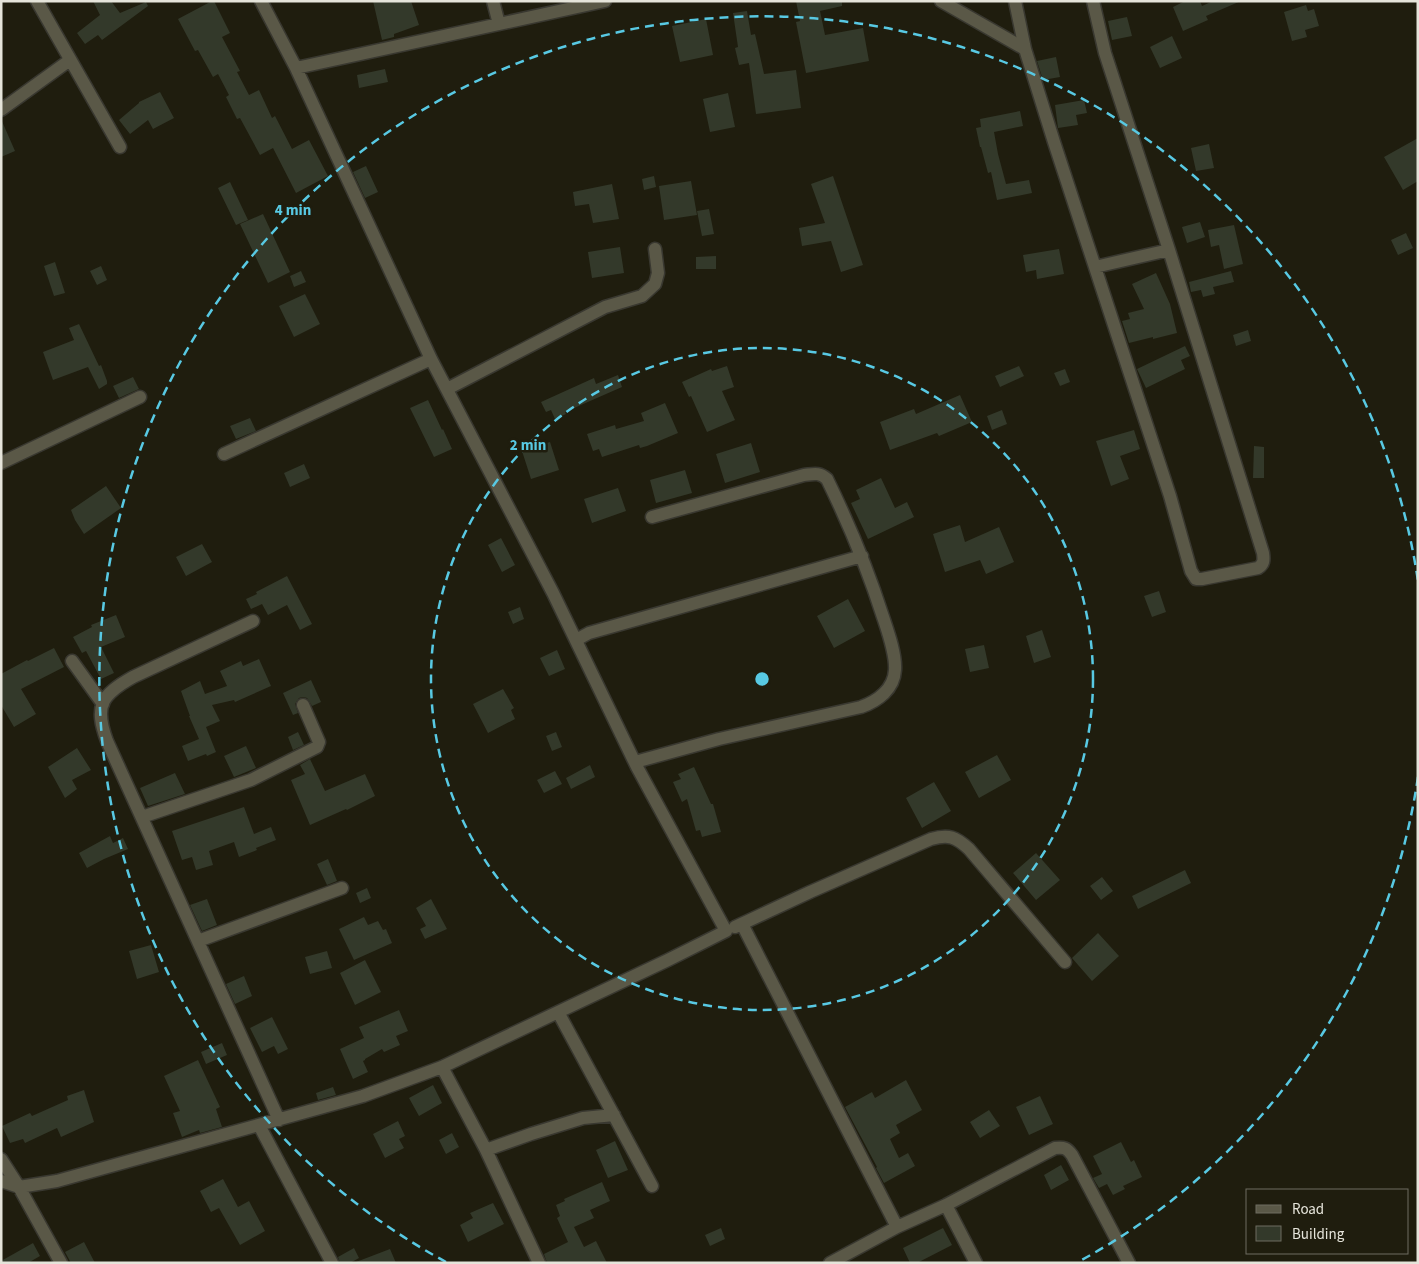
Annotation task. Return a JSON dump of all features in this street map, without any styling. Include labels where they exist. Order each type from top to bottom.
[{"type":"street","points":[[37,1],[120,146]]},
{"type":"street","points":[[261,1],[296,68],[431,359],[553,593],[635,762],[726,931]]},
{"type":"street","points":[[493,1],[499,24]]},
{"type":"street","points":[[296,68],[605,1]]},
{"type":"street","points":[[941,1],[1025,49]]},
{"type":"street","points":[[1015,1],[1025,49],[1170,496],[1191,571],[1196,579],[1202,579],[1258,568],[1264,560],[1263,553],[1169,250],[1105,53],[1093,1]]},
{"type":"street","points":[[1,110],[70,60]]},
{"type":"street","points":[[447,389],[605,307],[642,296],[655,284],[658,273],[656,250]]},
{"type":"street","points":[[1095,267],[1169,250]]},
{"type":"street","points":[[224,454],[431,359]]},
{"type":"street","points":[[1,463],[140,397]]},
{"type":"street","points":[[635,762],[719,739],[873,702],[880,698],[888,689],[893,680],[895,669],[888,632],[862,556],[848,522],[827,479],[822,474],[804,475],[652,518]]},
{"type":"street","points":[[576,640],[589,633],[862,556]]},
{"type":"street","points":[[253,621],[132,676],[116,686],[107,696],[100,713],[103,728],[142,817],[279,1120]]},
{"type":"street","points":[[72,661],[103,704]]},
{"type":"street","points":[[142,817],[252,780],[317,747],[320,742],[303,705]]},
{"type":"street","points":[[1,1181],[19,1187],[57,1181],[363,1096],[442,1067],[726,931],[931,839],[946,836],[961,841],[1065,962]]},
{"type":"street","points":[[198,941],[342,888]]},
{"type":"street","points":[[742,924],[897,1227]]},
{"type":"street","points":[[558,1012],[652,1186]]},
{"type":"street","points":[[442,1067],[486,1150],[539,1263]]},
{"type":"street","points":[[486,1150],[570,1121],[614,1115]]},
{"type":"street","points":[[260,1125],[332,1263]]},
{"type":"street","points":[[830,1263],[897,1227],[946,1205],[1055,1148],[1062,1147],[1068,1149],[1072,1155],[1129,1263]]},
{"type":"street","points":[[1,1159],[19,1187],[61,1263]]},
{"type":"street","points":[[946,1205],[976,1263]]},
{"type":"building","points":[[93,1],[111,1],[120,13],[146,2],[148,6],[102,40],[98,35],[85,44],[77,33],[100,15]]},
{"type":"building","points":[[214,1],[230,33],[222,37],[240,71],[237,72],[249,95],[259,90],[272,118],[275,116],[292,149],[309,140],[328,176],[296,193],[273,148],[260,155],[240,118],[237,119],[226,97],[229,95],[218,74],[213,77],[198,50],[195,51],[178,19]]},
{"type":"building","points":[[373,1],[411,1],[419,25],[394,34],[394,37],[382,40]]},
{"type":"building","points":[[796,1],[842,1],[842,6],[820,11],[825,35],[863,28],[869,61],[806,73],[796,22],[800,21]]},
{"type":"building","points":[[1185,1],[1200,1],[1202,6],[1213,1],[1241,1],[1206,16],[1208,20],[1183,31],[1173,7]]},
{"type":"building","points":[[1306,5],[1308,11],[1314,9],[1319,26],[1305,30],[1307,37],[1292,41],[1284,12]]},
{"type":"building","points":[[747,11],[751,35],[755,34],[764,74],[796,70],[801,108],[756,114],[749,63],[739,65],[735,48],[738,47],[733,13]]},
{"type":"building","points":[[1127,17],[1132,36],[1112,40],[1108,21]]},
{"type":"building","points":[[706,19],[713,55],[680,62],[672,26]]},
{"type":"building","points":[[1172,36],[1182,58],[1160,68],[1150,47]]},
{"type":"building","points":[[1056,57],[1060,77],[1043,80],[1037,61]]},
{"type":"building","points":[[385,69],[388,82],[359,88],[357,75]]},
{"type":"building","points":[[160,92],[174,118],[153,129],[148,120],[130,134],[119,120],[139,102]]},
{"type":"building","points":[[728,93],[735,127],[710,132],[703,99]]},
{"type":"building","points":[[1084,100],[1087,113],[1076,115],[1078,125],[1058,128],[1055,105]]},
{"type":"building","points":[[1020,111],[1023,126],[994,132],[1006,184],[1029,180],[1032,193],[997,200],[991,172],[988,173],[976,128],[981,127],[980,119]]},
{"type":"building","points":[[1,119],[15,151],[1,157]]},
{"type":"building","points":[[1418,138],[1418,181],[1403,190],[1384,157]]},
{"type":"building","points":[[1209,144],[1214,168],[1196,171],[1191,148]]},
{"type":"building","points":[[366,166],[378,192],[365,198],[353,172]]},
{"type":"building","points":[[654,176],[656,187],[644,190],[642,179]]},
{"type":"building","points":[[833,176],[863,265],[841,272],[831,241],[802,246],[799,228],[825,223],[811,184]]},
{"type":"building","points":[[691,181],[697,215],[664,220],[659,186]]},
{"type":"building","points":[[230,182],[248,220],[236,225],[218,188]]},
{"type":"building","points":[[612,184],[619,219],[593,223],[589,204],[575,206],[573,192]]},
{"type":"building","points":[[709,209],[714,234],[702,236],[697,211]]},
{"type":"building","points":[[263,214],[290,272],[268,283],[240,224]]},
{"type":"building","points":[[1200,222],[1205,237],[1187,243],[1182,227]]},
{"type":"building","points":[[1234,225],[1243,264],[1224,269],[1219,245],[1211,247],[1208,230]]},
{"type":"building","points":[[1406,233],[1413,248],[1398,255],[1391,240]]},
{"type":"building","points":[[620,247],[624,273],[592,278],[588,252]]},
{"type":"building","points":[[1059,249],[1064,274],[1037,279],[1036,270],[1026,272],[1023,255]]},
{"type":"building","points":[[716,256],[716,269],[696,269],[696,257]]},
{"type":"building","points":[[55,262],[65,293],[54,296],[44,266]]},
{"type":"building","points":[[101,266],[107,280],[97,285],[90,271]]},
{"type":"building","points":[[301,271],[306,282],[294,287],[290,276]]},
{"type":"building","points":[[1231,271],[1234,282],[1213,287],[1215,294],[1203,297],[1201,290],[1191,292],[1189,282]]},
{"type":"building","points":[[1156,273],[1170,304],[1177,333],[1129,343],[1122,321],[1130,319],[1128,313],[1144,309],[1132,284]]},
{"type":"building","points":[[305,294],[320,324],[294,337],[279,306]]},
{"type":"building","points":[[79,324],[99,366],[101,365],[107,381],[107,384],[99,389],[88,367],[53,380],[43,352],[74,340],[69,328]]},
{"type":"building","points":[[1248,330],[1251,341],[1236,346],[1233,335]]},
{"type":"building","points":[[1185,346],[1190,356],[1181,360],[1185,369],[1146,388],[1137,369]]},
{"type":"building","points":[[727,366],[734,387],[722,391],[735,420],[707,432],[691,396],[689,397],[682,382],[711,369],[712,371]]},
{"type":"building","points":[[1019,366],[1024,376],[1000,387],[995,376]]},
{"type":"building","points":[[1065,369],[1070,382],[1060,386],[1054,373]]},
{"type":"building","points":[[618,375],[622,387],[565,412],[566,414],[555,419],[551,410],[546,412],[541,402],[594,378],[596,384]]},
{"type":"building","points":[[133,377],[139,389],[119,398],[113,386]]},
{"type":"building","points":[[960,395],[972,422],[939,436],[937,433],[890,450],[880,422],[914,409],[916,414]]},
{"type":"building","points":[[428,400],[452,449],[434,457],[410,408]]},
{"type":"building","points":[[665,403],[678,433],[647,446],[640,448],[639,445],[602,457],[599,449],[593,451],[587,434],[615,425],[616,429],[644,421],[641,413]]},
{"type":"building","points":[[1002,410],[1007,424],[992,430],[987,416]]},
{"type":"building","points":[[250,418],[256,431],[236,439],[230,426]]},
{"type":"building","points":[[1134,430],[1140,449],[1120,456],[1129,479],[1111,486],[1096,441]]},
{"type":"building","points":[[550,442],[559,470],[531,479],[522,451]]},
{"type":"building","points":[[751,443],[760,472],[725,483],[716,454]]},
{"type":"building","points":[[1254,446],[1264,447],[1264,478],[1253,478]]},
{"type":"building","points":[[304,464],[310,478],[290,487],[284,473]]},
{"type":"building","points":[[685,470],[692,493],[656,503],[650,480]]},
{"type":"building","points":[[881,478],[895,508],[907,502],[914,517],[868,539],[851,503],[860,499],[856,490]]},
{"type":"building","points":[[106,486],[121,508],[84,534],[71,510]]},
{"type":"building","points":[[618,488],[626,511],[592,523],[584,499]]},
{"type":"building","points":[[960,525],[965,542],[999,527],[1014,562],[986,574],[980,560],[945,572],[933,534]]},
{"type":"building","points":[[501,538],[515,565],[502,572],[488,545]]},
{"type":"building","points":[[202,544],[212,562],[186,576],[176,557]]},
{"type":"building","points":[[287,576],[312,624],[300,630],[287,605],[268,615],[262,604],[251,609],[246,599]]},
{"type":"building","points":[[1159,591],[1166,612],[1152,617],[1144,596]]},
{"type":"building","points":[[848,599],[865,631],[834,648],[817,616]]},
{"type":"building","points":[[520,607],[524,619],[513,624],[508,612]]},
{"type":"building","points":[[116,615],[125,637],[101,647],[114,673],[101,679],[86,651],[82,653],[73,637],[92,627],[91,625]]},
{"type":"building","points":[[1042,630],[1051,657],[1034,663],[1026,636]]},
{"type":"building","points":[[984,645],[989,668],[970,672],[965,649]]},
{"type":"building","points":[[54,648],[64,667],[21,689],[36,714],[14,727],[1,705],[1,674]]},
{"type":"building","points":[[557,650],[565,669],[549,676],[540,658]]},
{"type":"building","points":[[259,659],[271,686],[235,702],[234,700],[212,705],[220,721],[206,727],[216,752],[188,761],[182,746],[199,739],[181,691],[200,681],[205,694],[227,686],[220,671],[241,661],[243,666]]},
{"type":"building","points":[[311,680],[321,702],[312,706],[307,698],[299,698],[295,704],[298,713],[293,715],[283,693]]},
{"type":"building","points":[[503,689],[514,708],[511,710],[515,719],[488,733],[473,704]]},
{"type":"building","points":[[298,732],[304,745],[293,750],[288,737]]},
{"type":"building","points":[[556,732],[562,747],[552,751],[546,736]]},
{"type":"building","points":[[246,746],[256,768],[234,777],[224,756]]},
{"type":"building","points":[[77,748],[91,770],[72,780],[77,789],[65,798],[48,767]]},
{"type":"building","points":[[997,755],[1011,780],[979,798],[965,772]]},
{"type":"building","points":[[310,759],[325,791],[365,774],[375,796],[310,825],[291,780],[305,774],[300,765]]},
{"type":"building","points":[[590,765],[595,777],[571,789],[566,778]]},
{"type":"building","points":[[694,767],[711,804],[713,804],[721,832],[702,837],[700,830],[696,831],[687,799],[682,802],[673,782],[681,779],[678,774]]},
{"type":"building","points":[[555,771],[562,784],[544,793],[537,780]]},
{"type":"building","points":[[175,773],[185,794],[148,806],[140,788]]},
{"type":"building","points":[[934,782],[951,811],[922,828],[906,798]]},
{"type":"building","points":[[244,807],[254,834],[271,827],[276,840],[239,857],[234,842],[209,851],[213,865],[196,870],[192,857],[182,860],[172,831]]},
{"type":"building","points":[[110,836],[113,843],[123,838],[128,849],[87,868],[79,853]]},
{"type":"building","points":[[1036,853],[1060,880],[1036,900],[1013,873]]},
{"type":"building","points":[[328,859],[337,881],[327,885],[317,864]]},
{"type":"building","points":[[1185,870],[1191,883],[1138,909],[1132,896]]},
{"type":"building","points":[[1102,877],[1113,891],[1101,900],[1090,886]]},
{"type":"building","points":[[367,888],[371,898],[360,903],[356,893]]},
{"type":"building","points":[[207,899],[217,925],[202,931],[190,905]]},
{"type":"building","points":[[431,899],[447,929],[425,939],[420,929],[426,926],[416,908]]},
{"type":"building","points":[[364,917],[368,925],[378,921],[383,930],[386,929],[392,943],[354,960],[339,929]]},
{"type":"building","points":[[1098,933],[1119,956],[1092,981],[1072,958]]},
{"type":"building","points":[[151,945],[159,972],[137,979],[129,951]]},
{"type":"building","points":[[327,951],[332,968],[310,974],[305,957]]},
{"type":"building","points":[[365,960],[381,992],[355,1005],[340,973]]},
{"type":"building","points":[[244,976],[252,996],[235,1004],[226,984]]},
{"type":"building","points":[[399,1010],[408,1031],[396,1036],[400,1045],[384,1052],[382,1049],[365,1059],[363,1061],[368,1072],[353,1079],[340,1049],[364,1038],[359,1027]]},
{"type":"building","points":[[272,1017],[288,1049],[278,1054],[274,1046],[262,1052],[250,1028]]},
{"type":"building","points":[[222,1043],[227,1055],[206,1064],[201,1052]]},
{"type":"building","points":[[198,1060],[220,1107],[216,1109],[222,1127],[200,1133],[199,1130],[182,1137],[173,1113],[180,1111],[164,1076]]},
{"type":"building","points":[[906,1080],[922,1110],[896,1125],[900,1133],[890,1139],[899,1158],[908,1153],[915,1166],[884,1183],[845,1107],[872,1092],[875,1098]]},
{"type":"building","points":[[433,1085],[442,1103],[419,1116],[409,1098]]},
{"type":"building","points":[[333,1087],[336,1095],[318,1100],[316,1093]]},
{"type":"building","points":[[84,1090],[94,1122],[61,1137],[57,1128],[25,1143],[23,1139],[10,1143],[2,1126],[30,1113],[32,1116],[68,1100],[67,1096]]},
{"type":"building","points":[[1040,1096],[1053,1124],[1029,1135],[1016,1107]]},
{"type":"building","points":[[989,1110],[1000,1126],[980,1138],[970,1122]]},
{"type":"building","points":[[398,1121],[405,1136],[399,1139],[404,1148],[385,1158],[373,1134]]},
{"type":"building","points":[[452,1133],[459,1147],[446,1154],[439,1140]]},
{"type":"building","points":[[615,1141],[628,1170],[608,1178],[596,1150]]},
{"type":"building","points":[[1121,1142],[1131,1162],[1134,1160],[1142,1177],[1123,1186],[1125,1189],[1113,1195],[1107,1184],[1099,1188],[1093,1178],[1102,1174],[1093,1156]]},
{"type":"building","points":[[1061,1165],[1069,1180],[1051,1190],[1044,1175]]},
{"type":"building","points":[[223,1179],[238,1207],[249,1201],[265,1231],[240,1245],[219,1208],[211,1212],[200,1191]]},
{"type":"building","points":[[602,1182],[610,1201],[590,1210],[594,1218],[574,1227],[584,1247],[596,1241],[607,1263],[547,1263],[544,1254],[568,1242],[557,1218],[560,1216],[556,1205],[565,1201],[564,1199]]},
{"type":"building","points":[[493,1203],[504,1224],[468,1242],[460,1225],[473,1218],[470,1213]]},
{"type":"building","points":[[721,1228],[725,1239],[710,1246],[705,1235]]},
{"type":"building","points":[[943,1228],[952,1245],[917,1263],[910,1263],[903,1248]]},
{"type":"building","points":[[84,1242],[95,1263],[71,1263],[65,1252]]},
{"type":"building","points":[[33,1243],[40,1256],[28,1263],[1,1263],[1,1261]]},
{"type":"building","points":[[354,1248],[359,1258],[350,1263],[340,1263],[338,1257]]},
{"type":"building","points":[[390,1249],[396,1263],[356,1263],[356,1262]]}]
